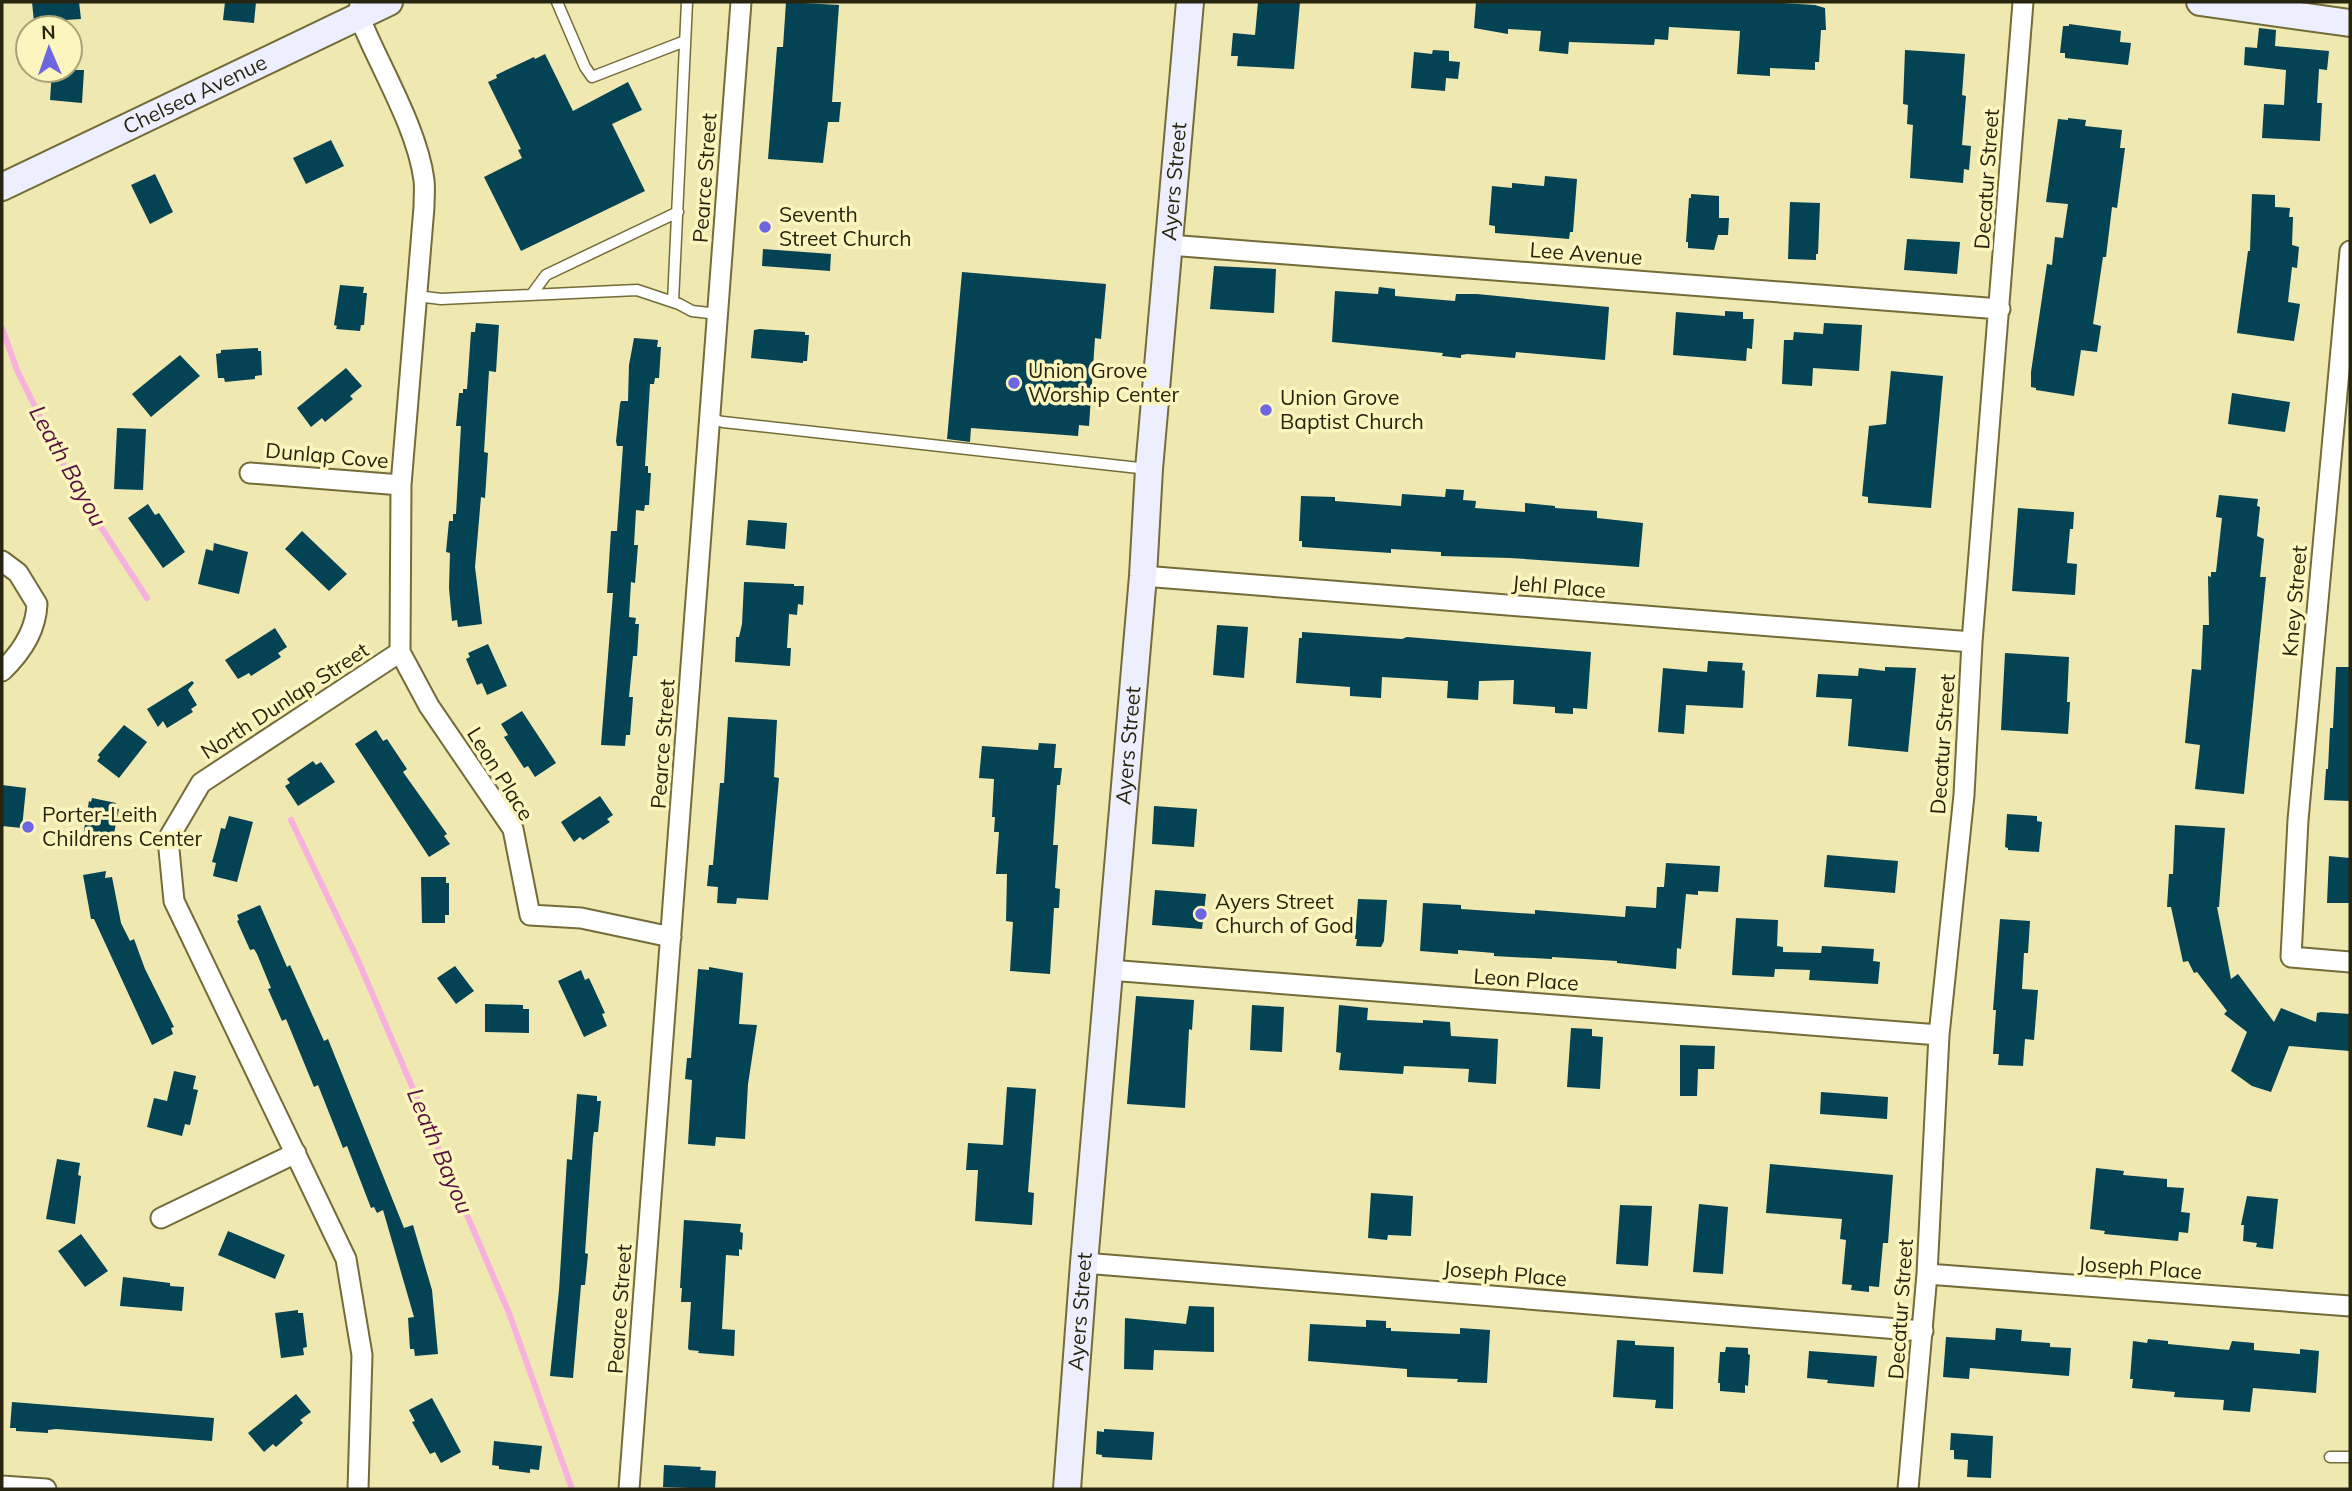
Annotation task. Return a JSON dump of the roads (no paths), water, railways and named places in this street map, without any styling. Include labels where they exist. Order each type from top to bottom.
[{"type":"street","name":"Chelsea Avenue","points":[[2,187],[360,9],[388,2]]},
{"type":"street","name":"Pearce Street","points":[[629,1489],[741,2]]},
{"type":"street","name":"Ayers Street","points":[[1067,1489],[1143,576],[1149,469],[1190,2]]},
{"type":"street","name":"Decatur Street","points":[[1908,1489],[1927,1274],[1939,1035],[1964,795],[1972,642],[2023,2]]},
{"type":"street","points":[[2200,2],[2350,23]]},
{"type":"street","name":"North Dunlap Street","points":[[358,1489],[362,1355],[346,1259],[174,901],[168,839],[201,783],[401,652],[401,485],[424,181],[418,154],[360,9]]},
{"type":"street","name":"Lee Avenue","points":[[1169,245],[2000,309]]},
{"type":"street","name":"Kney Street","points":[[2350,251],[2298,820],[2291,957],[2350,962]]},
{"type":"street","name":"Dunlap Cove","points":[[250,472],[401,485]]},
{"type":"street","points":[[2,561],[18,573],[37,604],[33,628],[22,650],[2,671]]},
{"type":"street","name":"Jehl Place","points":[[1143,576],[1972,642]]},
{"type":"street","name":"Leon Place","points":[[401,652],[429,706],[513,830],[530,915],[580,918],[671,937]]},
{"type":"street","name":"Leon Place","points":[[1109,970],[1939,1035]]},
{"type":"street","points":[[161,1218],[296,1153]]},
{"type":"street","name":"Joseph Place","points":[[1084,1263],[1923,1331]]},
{"type":"street","name":"Joseph Place","points":[[1927,1274],[2350,1306]]},
{"type":"street","points":[[2,1486],[46,1489]]},
{"type":"lane","points":[[557,2],[585,67],[592,77],[685,41]]},
{"type":"lane","points":[[673,302],[687,2]]},
{"type":"lane","points":[[532,294],[546,275],[678,212]]},
{"type":"lane","points":[[416,296],[441,299],[638,290],[692,311],[718,314]]},
{"type":"lane","points":[[710,419],[1149,469]]},
{"type":"lane","points":[[2330,1457],[2350,1457]]},
{"type":"waterway","name":"Leath Bayou","points":[[2,328],[17,370],[73,484],[147,598]]},
{"type":"waterway","name":"Leath Bayou","points":[[291,820],[357,958],[509,1313],[572,1489]]},
{"type":"place","name":"Seventh Street Church","points":[[765,227]]},
{"type":"place","name":"Union Grove Worship Center","points":[[1014,383]]},
{"type":"place","name":"Union Grove Baptist Church","points":[[1266,410]]},
{"type":"place","name":"Porter-Leith Childrens Center","points":[[28,827]]},
{"type":"place","name":"Ayers Street Church of God","points":[[1201,914]]}]
